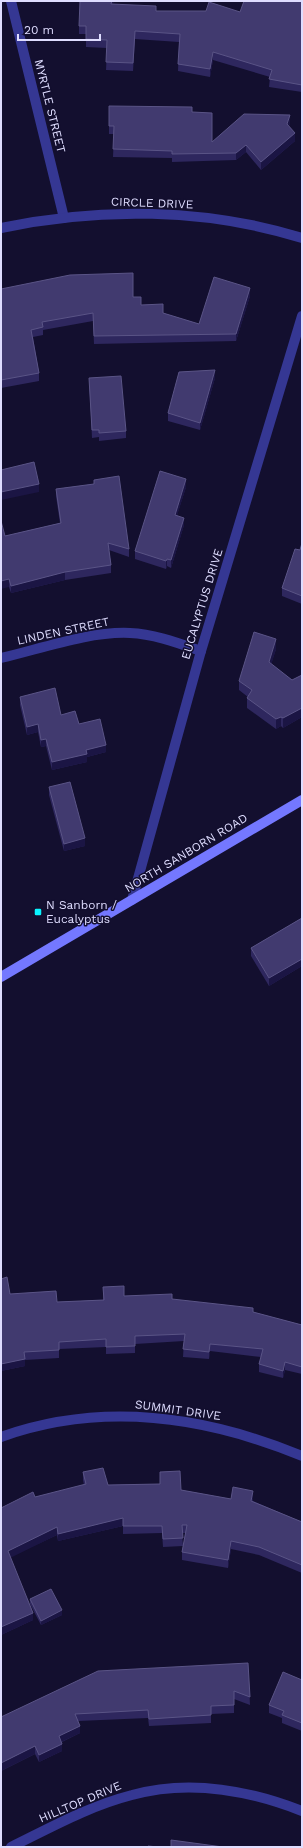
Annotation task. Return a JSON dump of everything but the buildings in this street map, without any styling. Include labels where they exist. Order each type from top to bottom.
[{"type":"main road","name":"NORTH SANBORN ROAD","points":[[1,977],[302,800]]},
{"type":"street","name":"MYRTLE STREET","points":[[11,1],[64,218]]},
{"type":"street","name":"CIRCLE DRIVE","points":[[1,228],[64,218],[149,214],[193,216],[255,226],[302,238]]},
{"type":"street","name":"EUCALYPTUS DRIVE","points":[[132,900],[201,651],[302,316]]},
{"type":"street","name":"LINDEN STREET","points":[[1,658],[97,635],[115,633],[132,633],[153,637],[201,651]]},
{"type":"street","name":"SUMMIT DRIVE","points":[[1,1437],[35,1426],[66,1420],[126,1416],[158,1418],[227,1430],[254,1437],[302,1456]]},
{"type":"street","name":"HILLTOP DRIVE","points":[[11,1847],[104,1804],[133,1794],[164,1789],[203,1788],[250,1794],[302,1811]]},
{"type":"place","name":"N Sanborn / Eucalyptus","points":[[38,912]]}]
